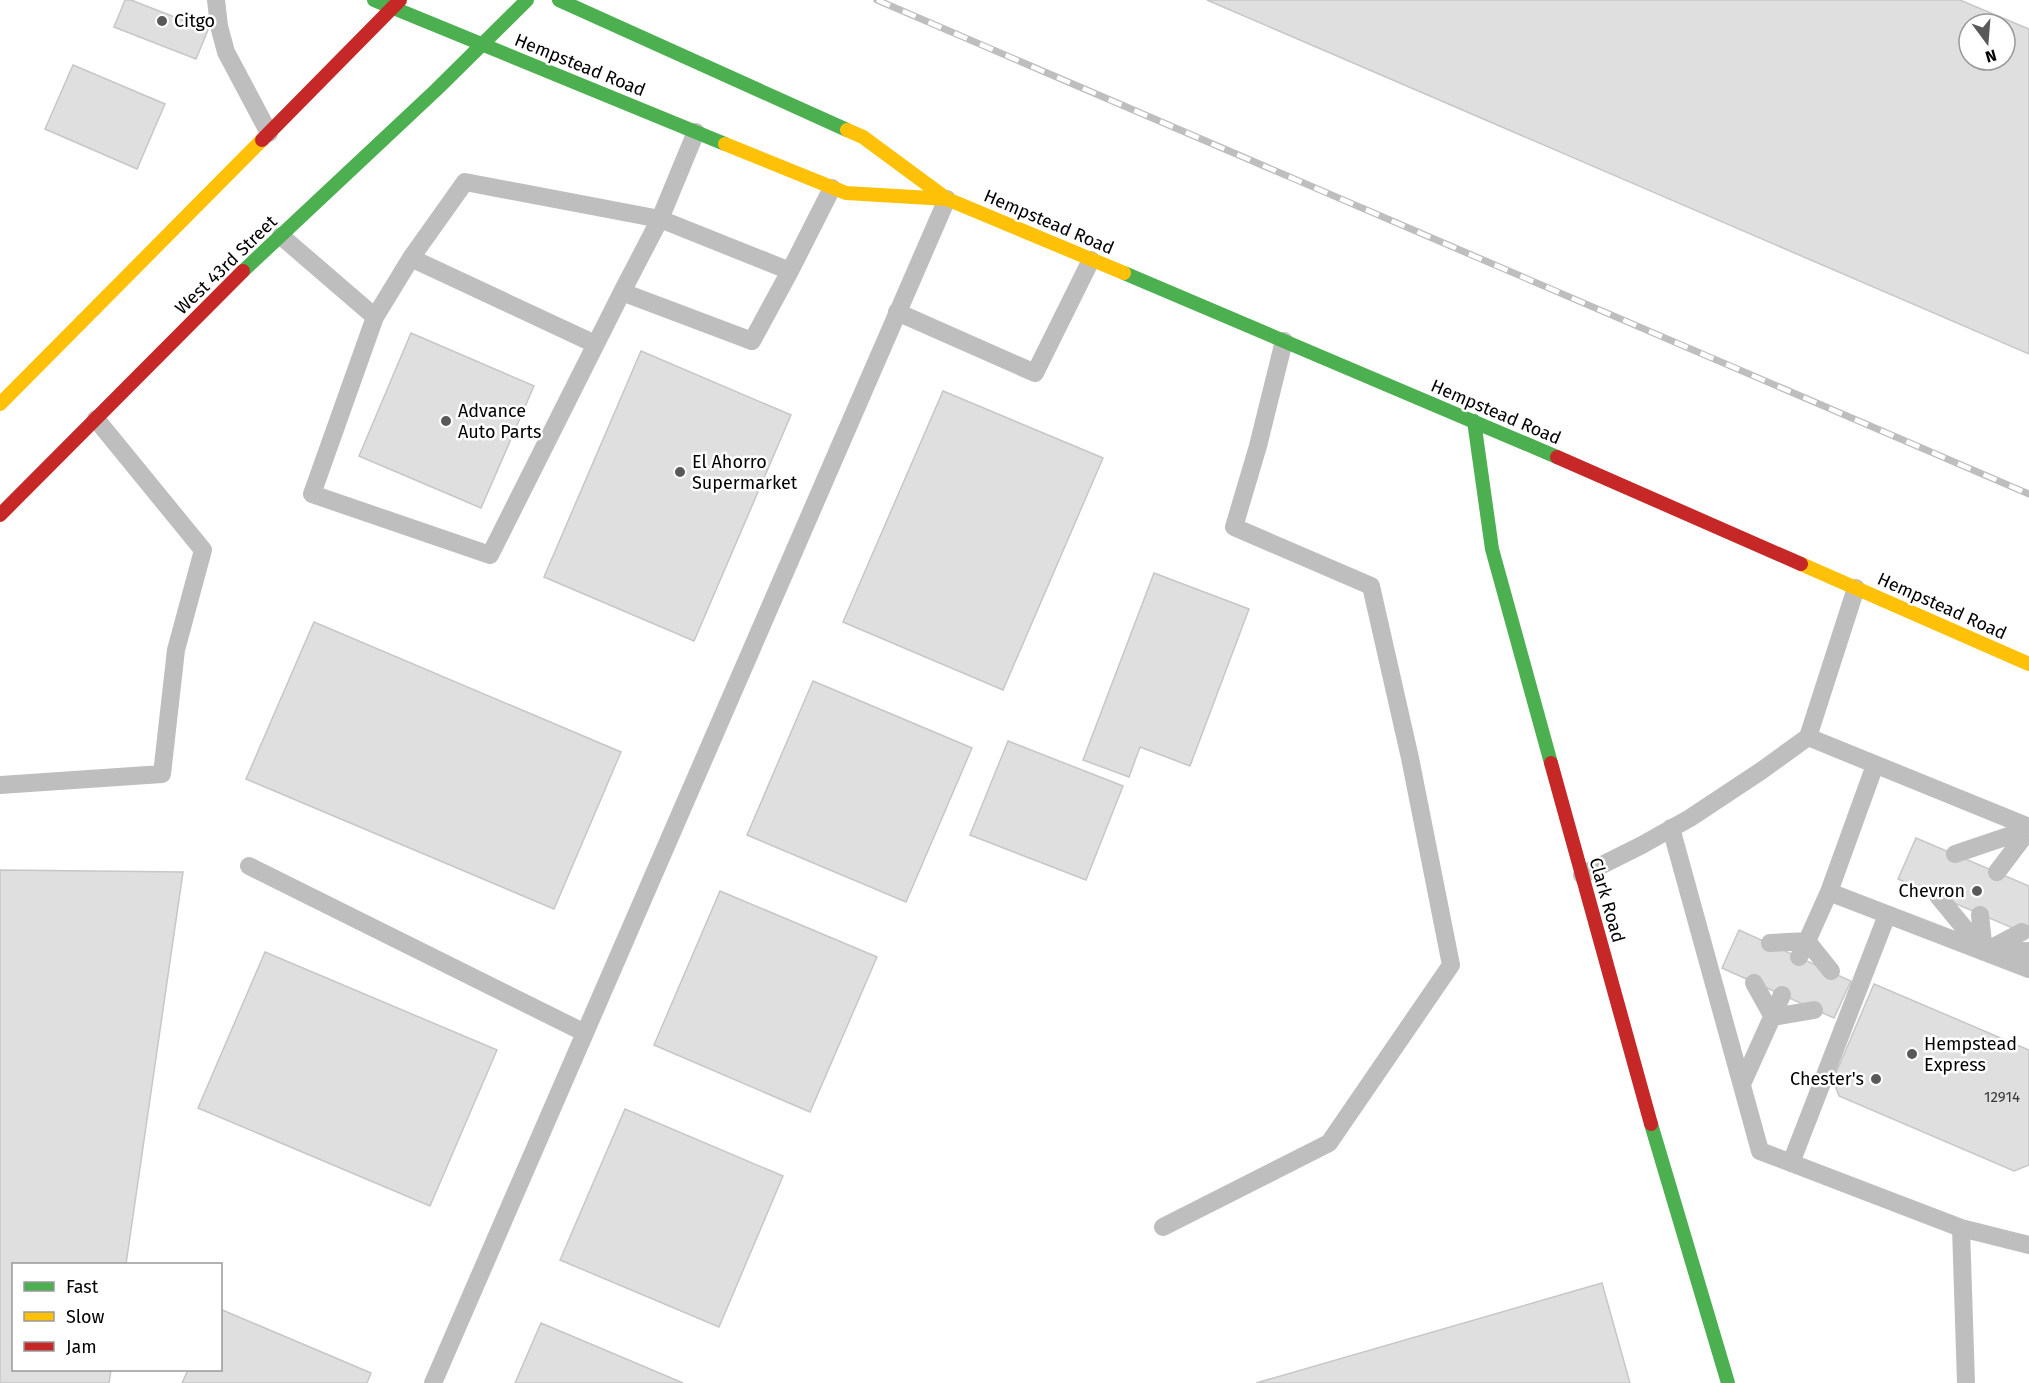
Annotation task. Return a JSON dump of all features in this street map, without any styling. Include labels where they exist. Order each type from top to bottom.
[{"type":"main road","name":"Hempstead Road","points":[[374,0],[396,4],[482,44],[846,193],[947,199]]},
{"type":"main road","name":"West 43rd Street","points":[[0,515],[281,236],[436,90],[527,0]]},
{"type":"main road","name":"Hempstead Road","points":[[559,0],[863,137],[947,199],[1474,421],[2029,664]]},
{"type":"main road","points":[[0,404],[396,4]]},
{"type":"main road","name":"Clark Road","points":[[1474,421],[1492,549],[1655,1138],[1728,1383]]},
{"type":"lane","points":[[216,0],[219,26],[226,52],[269,133]]},
{"type":"lane","points":[[696,132],[660,219],[490,555],[312,494],[375,317],[411,258],[465,182],[660,219],[790,271]]},
{"type":"lane","points":[[622,292],[752,341],[832,188]]},
{"type":"lane","points":[[433,1383],[947,199]]},
{"type":"lane","points":[[281,236],[375,317]]},
{"type":"lane","points":[[411,258],[595,344]]},
{"type":"lane","points":[[897,312],[1035,373],[1091,260]]},
{"type":"lane","points":[[1163,1227],[1329,1143],[1451,965],[1410,758],[1371,586],[1234,527],[1258,446],[1284,341]]},
{"type":"lane","points":[[0,785],[162,774],[176,651],[203,550],[96,419]]},
{"type":"lane","points":[[1582,875],[1671,828],[1761,771],[1808,736],[1856,588]]},
{"type":"lane","points":[[1808,736],[2029,829]]},
{"type":"lane","points":[[1803,949],[1829,892],[1875,765]]},
{"type":"lane","points":[[1671,828],[1760,1151],[1961,1228],[2029,1245]]},
{"type":"lane","points":[[1955,854],[2029,829]]},
{"type":"lane","points":[[1997,872],[2029,829]]},
{"type":"lane","points":[[249,866],[585,1033]]},
{"type":"lane","points":[[1829,892],[2029,969]]},
{"type":"lane","points":[[1938,896],[1984,952]]},
{"type":"lane","points":[[1791,1163],[1887,915]]},
{"type":"lane","points":[[1980,915],[1984,952]]},
{"type":"lane","points":[[1984,952],[2022,932]]},
{"type":"lane","points":[[1770,943],[1803,949],[1831,971]]},
{"type":"lane","points":[[1984,952],[2029,951]]},
{"type":"lane","points":[[1754,982],[1773,1017]]},
{"type":"lane","points":[[1742,1084],[1782,995]]},
{"type":"lane","points":[[1773,1017],[1814,1010]]},
{"type":"lane","points":[[1961,1228],[1966,1383]]},
{"type":"building","points":[[125,0],[131,0],[208,30],[196,59],[114,27]]},
{"type":"building","points":[[1207,0],[1960,0],[1989,12],[1957,12],[1957,72],[2017,72],[2017,24],[2029,29],[2029,354]]},
{"type":"building","points":[[73,65],[165,104],[137,169],[45,129]]},
{"type":"building","name":"Advance Auto Parts","points":[[411,333],[534,386],[481,508],[359,456]]},
{"type":"building","points":[[641,351],[791,415],[694,641],[544,577]]},
{"type":"building","points":[[943,391],[1103,458],[1003,690],[843,622]]},
{"type":"building","points":[[1154,573],[1249,609],[1190,766],[1140,747],[1129,777],[1083,760]]},
{"type":"building","points":[[314,622],[621,752],[554,909],[246,779]]},
{"type":"building","points":[[813,681],[972,748],[906,902],[747,835]]},
{"type":"building","points":[[1008,741],[1123,786],[1086,880],[970,835]]},
{"type":"building","name":"Chevron","points":[[1916,838],[2029,886],[2029,935],[1898,879]]},
{"type":"building","points":[[0,870],[183,872],[126,1263],[12,1263],[12,1371],[111,1371],[109,1383],[0,1383]]},
{"type":"building","points":[[720,891],[877,957],[810,1112],[654,1045]]},
{"type":"building","points":[[1739,930],[1851,981],[1834,1018],[1722,968]]},
{"type":"building","points":[[265,952],[497,1050],[430,1206],[198,1108]]},
{"type":"building","points":[[1874,984],[2029,1050],[2029,1165],[2014,1171],[1839,1096],[1833,1080]]},
{"type":"building","points":[[625,1109],[783,1176],[719,1327],[560,1260]]},
{"type":"building","points":[[1602,1283],[1630,1383],[1256,1383]]},
{"type":"building","points":[[222,1310],[371,1373],[367,1383],[182,1383],[188,1371],[222,1371]]},
{"type":"building","points":[[541,1323],[683,1383],[515,1383]]},
{"type":"railway","points":[[877,0],[2029,494]]},
{"type":"traffic: fast","points":[[374,0],[725,144]]},
{"type":"traffic: fast","points":[[243,271],[436,90],[527,0]]},
{"type":"traffic: fast","points":[[559,0],[847,130]]},
{"type":"traffic: fast","points":[[1124,273],[1557,457]]},
{"type":"traffic: fast","points":[[1474,421],[1492,549],[1551,763]]},
{"type":"traffic: fast","points":[[1651,1124],[1728,1383]]},
{"type":"traffic: slow","points":[[847,130],[863,137],[947,199],[1124,273]]},
{"type":"traffic: slow","points":[[0,404],[262,140]]},
{"type":"traffic: slow","points":[[725,144],[846,193],[947,199]]},
{"type":"traffic: slow","points":[[1801,564],[2029,664]]},
{"type":"traffic: jam","points":[[262,140],[400,0]]},
{"type":"traffic: jam","points":[[0,515],[243,271]]},
{"type":"traffic: jam","points":[[1557,457],[1801,564]]},
{"type":"traffic: jam","points":[[1551,763],[1651,1124]]},
{"type":"place","name":"Citgo","points":[[162,21]]},
{"type":"place","name":"Advance Auto Parts","points":[[446,421]]},
{"type":"place","name":"El Ahorro Supermarket","points":[[680,472]]},
{"type":"place","name":"Chevron","points":[[1977,891]]},
{"type":"place","name":"Hempstead Express","points":[[1912,1054]]},
{"type":"place","name":"Chester's","points":[[1876,1079]]}]
